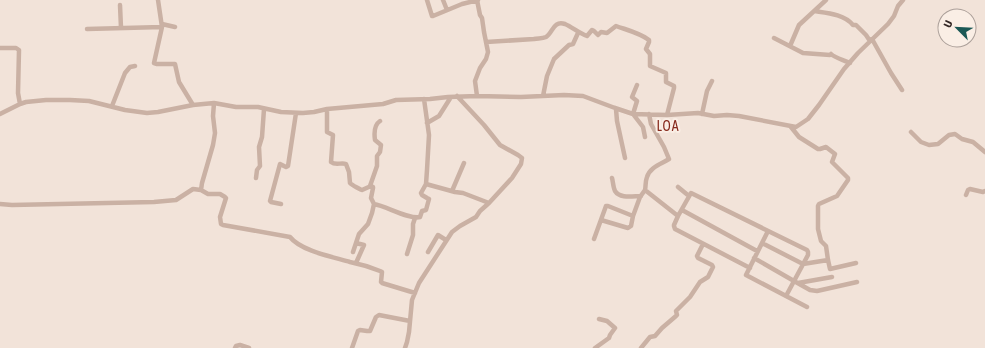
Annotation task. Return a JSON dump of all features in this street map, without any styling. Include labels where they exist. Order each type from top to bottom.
[{"type":"street","points":[[158,0],[162,26],[154,63],[175,64],[179,82],[193,105]]},
{"type":"street","points":[[426,0],[432,16],[461,2],[478,0],[488,52],[485,62],[478,71],[476,81],[477,96]]},
{"type":"street","points":[[443,0],[447,10]]},
{"type":"street","points":[[790,46],[798,26],[826,0]]},
{"type":"street","points":[[0,114],[20,104],[34,100],[89,101],[134,112],[153,113],[193,105],[214,103],[236,107],[258,107],[281,112],[296,113],[383,104],[396,100],[430,99],[454,96],[521,97],[564,95],[584,96],[633,114],[668,115],[688,113],[714,116],[727,115],[796,127],[808,118],[826,96],[844,69],[858,53],[888,24],[903,0]]},
{"type":"street","points":[[120,5],[122,28]]},
{"type":"street","points":[[814,10],[834,14],[849,20],[853,25],[856,25],[871,40],[902,90]]},
{"type":"street","points":[[486,42],[543,38],[548,35],[555,25],[559,24],[564,24],[587,36],[593,30],[598,35],[601,32],[607,33],[616,26],[646,38],[649,40],[646,49],[650,54],[650,66],[666,74],[666,82],[674,87],[668,115]]},
{"type":"street","points":[[87,29],[175,26]]},
{"type":"street","points":[[543,96],[552,63],[556,56],[569,45],[573,44],[578,32]]},
{"type":"street","points":[[774,38],[803,53],[831,54],[850,63]]},
{"type":"street","points":[[0,48],[16,48],[19,50],[18,93],[20,104]]},
{"type":"street","points":[[112,106],[126,71],[130,67],[135,66]]},
{"type":"street","points":[[702,114],[707,92],[712,81]]},
{"type":"street","points":[[633,114],[637,101],[632,97],[637,85]]},
{"type":"street","points":[[427,123],[439,116],[454,96]]},
{"type":"street","points":[[405,348],[412,300],[419,283],[440,252],[446,240],[452,232],[476,217],[512,178],[521,164],[522,158],[500,145],[484,125],[454,96]]},
{"type":"street","points":[[374,204],[415,218],[419,218],[422,211],[426,211],[429,200],[422,194],[426,184],[429,135],[424,99]]},
{"type":"street","points":[[201,190],[214,145],[214,103]]},
{"type":"street","points":[[615,108],[625,158]]},
{"type":"street","points":[[256,178],[257,170],[260,166],[259,147],[262,137],[264,109]]},
{"type":"street","points":[[327,109],[326,132],[333,134],[331,162],[335,164],[346,164],[350,183],[360,190],[370,186],[377,166],[377,156],[380,154],[381,144],[375,140],[375,128],[380,121]]},
{"type":"street","points":[[281,204],[271,202],[270,200],[280,164],[288,166],[296,113]]},
{"type":"street","points":[[633,114],[643,127],[645,138]]},
{"type":"street","points":[[601,220],[628,228],[631,226],[633,216],[646,187],[646,178],[649,172],[669,159],[651,124],[649,114]]},
{"type":"street","points":[[791,127],[800,138],[818,149],[826,147],[835,154],[832,162],[848,178],[837,196],[818,206],[818,229],[821,241],[826,246],[830,269],[856,263]]},
{"type":"street","points":[[911,132],[921,142],[929,145],[938,144],[949,135],[954,134],[962,139],[973,142],[985,152]]},
{"type":"street","points":[[452,191],[464,163]]},
{"type":"street","points":[[612,178],[615,191],[621,195],[641,196]]},
{"type":"street","points":[[426,184],[455,192],[463,192],[488,203]]},
{"type":"street","points":[[353,252],[359,234],[367,226],[372,213],[374,204],[371,198],[374,188],[370,186]]},
{"type":"street","points":[[678,187],[689,196]]},
{"type":"street","points":[[0,204],[154,202],[176,200],[192,189],[201,190],[208,194],[220,194],[226,198],[220,217],[221,224],[290,237],[296,243],[306,248],[380,271],[382,272],[382,283],[415,293]]},
{"type":"street","points":[[966,196],[969,189],[985,191]]},
{"type":"street","points":[[645,190],[678,216]]},
{"type":"street","points":[[750,268],[674,228],[678,216],[691,193],[807,250],[808,255],[796,282],[786,296]]},
{"type":"street","points":[[594,238],[605,207],[607,206],[633,216]]},
{"type":"street","points":[[682,210],[758,251]]},
{"type":"street","points":[[407,254],[413,235],[413,224],[415,218]]},
{"type":"street","points":[[768,231],[746,275],[807,307]]},
{"type":"street","points":[[428,252],[438,236],[446,240]]},
{"type":"street","points":[[356,242],[364,245],[356,263]]},
{"type":"street","points":[[762,243],[803,264],[828,260]]},
{"type":"street","points":[[642,348],[650,337],[655,336],[677,315],[676,311],[690,298],[700,282],[708,278],[713,267],[712,265],[697,257],[703,244]]},
{"type":"street","points":[[754,258],[810,290],[817,291],[857,282]]},
{"type":"street","points":[[796,282],[832,277]]},
{"type":"street","points":[[352,348],[358,331],[370,331],[376,317],[379,315],[410,321]]},
{"type":"street","points":[[595,348],[609,338],[615,328],[607,321],[599,319]]},
{"type":"street","points":[[235,348],[238,345],[249,348]]},
{"type":"district","name":"LOA","points":[[668,126]]}]
